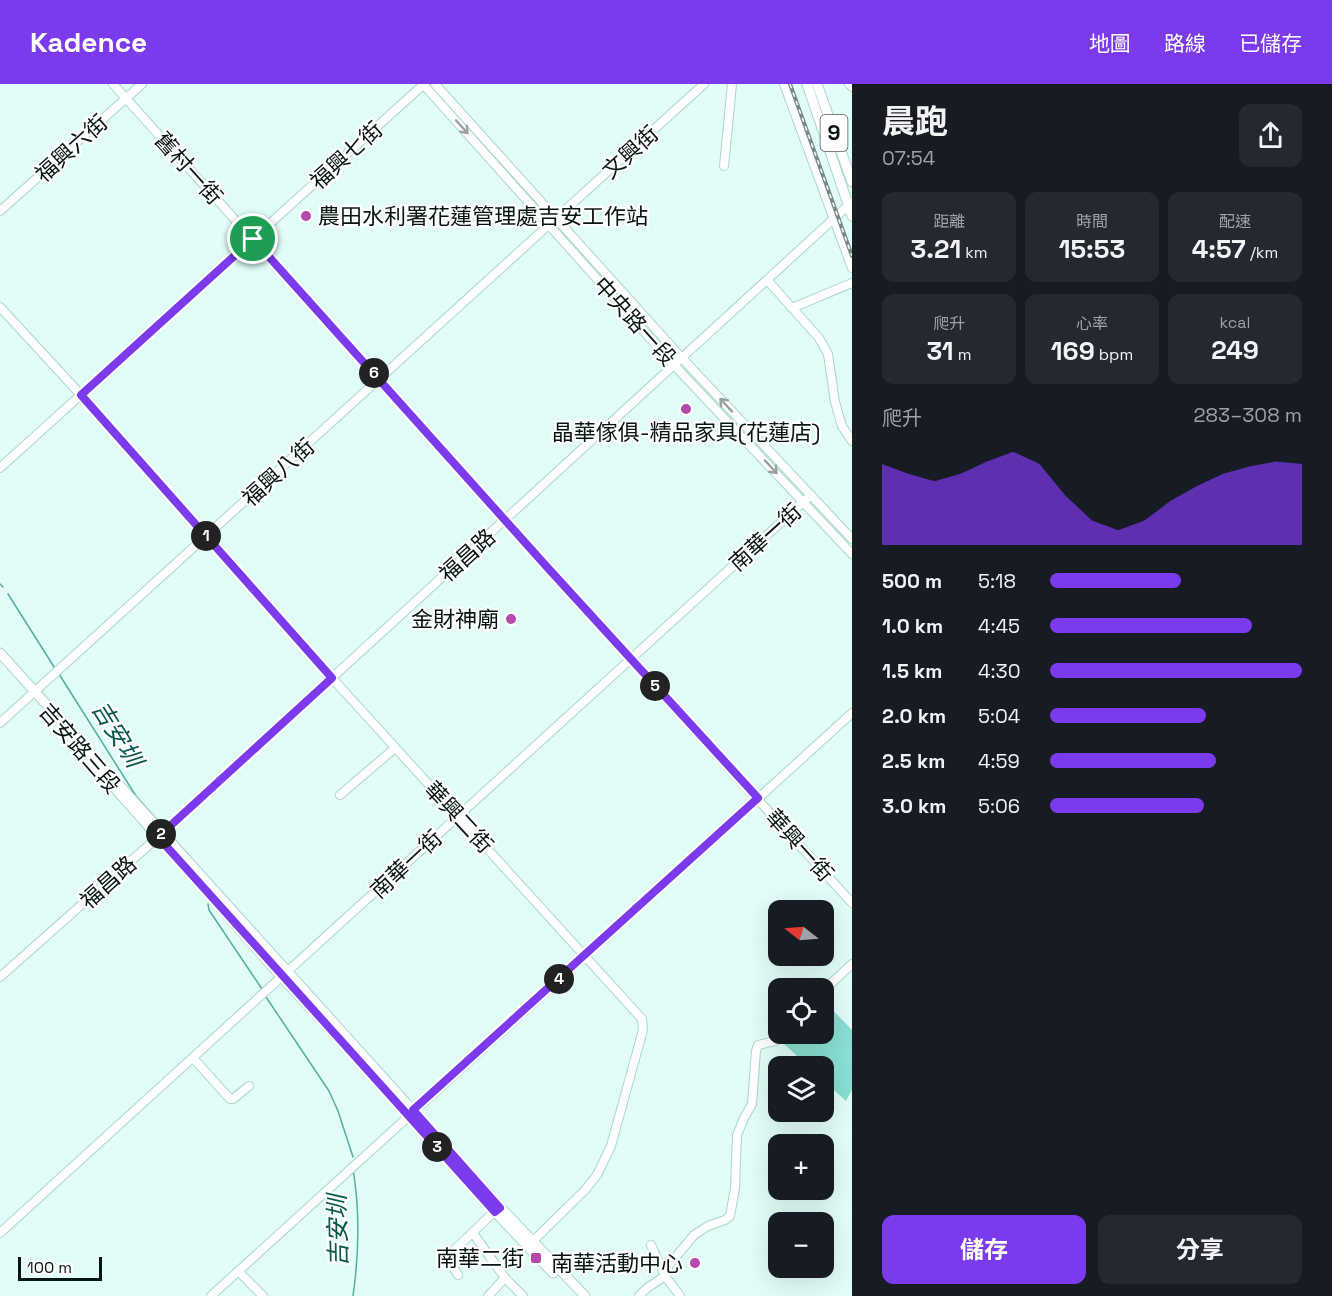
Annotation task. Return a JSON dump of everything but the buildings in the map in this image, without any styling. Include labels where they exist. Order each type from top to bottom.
[{"type":"main road","name":"9","points":[[807,84],[850,203],[852,216]]},
{"type":"main road","name":"9","points":[[817,84],[852,182]]},
{"type":"main road","name":"吉安路三段","points":[[0,653],[497,1210],[531,1244]]},
{"type":"main road","name":"吉安路三段","points":[[0,660],[34,692]]},
{"type":"main road","points":[[531,1244],[576,1296]]},
{"type":"main road","points":[[531,1244],[585,1296]]},
{"type":"street","name":"舊村一街","points":[[113,84],[505,520]]},
{"type":"street","name":"福興六街","points":[[0,211],[142,84]]},
{"type":"street","name":"中央路一段","points":[[423,84],[852,539]]},
{"type":"street","name":"福興七街","points":[[0,468],[423,84]]},
{"type":"street","name":"中央路一段","points":[[435,84],[673,364],[852,554]]},
{"type":"street","name":"文興街","points":[[552,222],[704,84]]},
{"type":"street","points":[[724,165],[732,84]]},
{"type":"street","points":[[784,84],[852,268]]},
{"type":"street","points":[[849,84],[852,87]]},
{"type":"street","name":"福昌路","points":[[0,977],[332,678],[673,364],[768,281],[850,203]]},
{"type":"street","name":"福興八街","points":[[0,723],[552,222]]},
{"type":"street","points":[[768,281],[819,338],[828,354],[835,402],[842,426],[852,441]]},
{"type":"street","points":[[792,308],[852,283]]},
{"type":"street","name":"華興二街","points":[[0,307],[395,748],[642,1019],[643,1030],[612,1146],[597,1175],[577,1199],[531,1244]]},
{"type":"street","name":"南華一街","points":[[0,1233],[811,495]]},
{"type":"street","name":"華興一街","points":[[505,520],[852,903]]},
{"type":"street","points":[[211,1296],[852,713]]},
{"type":"street","points":[[340,795],[395,748]]},
{"type":"street","points":[[834,981],[852,964]]},
{"type":"street","points":[[639,1296],[665,1276],[669,1265],[693,1235],[730,1216],[735,1188],[737,1135],[752,1104],[758,1045],[768,1043]]},
{"type":"street","points":[[193,1058],[230,1099],[233,1100],[249,1086]]},
{"type":"street","points":[[458,1275],[447,1257],[497,1210]]},
{"type":"street","points":[[473,1233],[505,1278],[523,1296]]},
{"type":"street","points":[[651,1245],[665,1276],[680,1296]]},
{"type":"street","points":[[238,1271],[263,1296]]},
{"type":"street","points":[[488,1296],[505,1278]]},
{"type":"green space","points":[[834,1011],[852,1030],[852,1090],[846,1101],[834,1090],[834,1056],[797,1056],[784,1044],[834,1044]]},
{"type":"waterway","name":"吉安圳","points":[[0,584],[3,587]]},
{"type":"waterway","name":"吉安圳","points":[[8,594],[56,670]]},
{"type":"waterway","name":"吉安圳","points":[[59,674],[136,796],[164,828]]},
{"type":"waterway","name":"吉安圳","points":[[167,831],[211,881]]},
{"type":"waterway","name":"吉安圳","points":[[208,904],[209,910],[262,989]]},
{"type":"waterway","name":"吉安圳","points":[[266,997],[329,1091],[353,1157]]},
{"type":"waterway","name":"吉安圳","points":[[353,1169],[358,1232],[353,1296]]},
{"type":"railway","points":[[790,84],[852,256]]},
{"type":"place","name":"農田水利署花蓮管理處吉安工作站","points":[[306,216]]},
{"type":"place","name":"晶華傢俱-精品家具(花蓮店)","points":[[686,409]]},
{"type":"place","name":"金財神廟","points":[[511,619]]},
{"type":"place","name":"南華二街","points":[[536,1258]]},
{"type":"place","name":"南華活動中心","points":[[695,1263]]},
{"type":"route","points":[[253,239],[758,798],[413,1110],[500,1208],[495,1212],[158,837],[332,678],[81,395],[253,239]]}]
